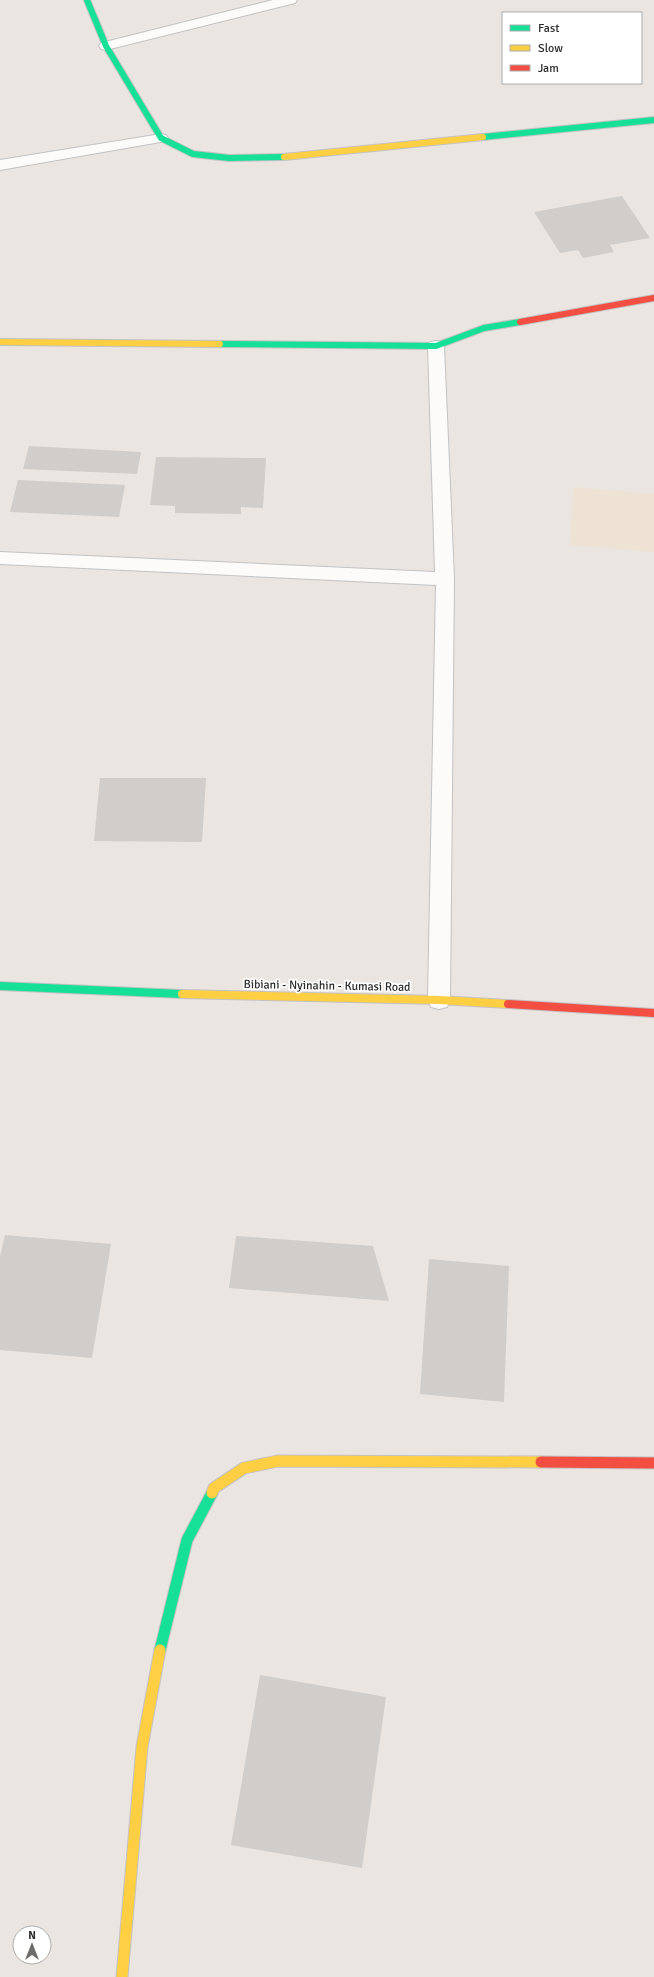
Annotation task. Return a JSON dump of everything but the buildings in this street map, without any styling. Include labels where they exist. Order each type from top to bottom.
[{"type":"street","points":[[87,0],[106,46],[161,138],[193,154],[229,158],[277,158],[654,120]]},
{"type":"street","points":[[106,46],[290,0]]},
{"type":"street","points":[[0,165],[161,138]]},
{"type":"street","points":[[0,342],[436,346],[484,328],[654,298]]},
{"type":"street","points":[[436,346],[445,579],[439,1000]]},
{"type":"street","points":[[0,558],[445,579]]},
{"type":"street","name":"Bibiani - Nyinahin - Kumasi Road","points":[[0,986],[262,997],[439,1000],[654,1013]]},
{"type":"street","points":[[122,1977],[143,1739],[160,1650],[187,1540],[214,1488],[244,1468],[278,1461],[654,1464]]},
{"type":"shaded area","points":[[573,487],[654,494],[654,552],[570,545]]},
{"type":"traffic: fast","points":[[87,0],[106,46],[161,138],[193,154],[229,158],[284,157]]},
{"type":"traffic: fast","points":[[483,137],[654,120]]},
{"type":"traffic: fast","points":[[220,344],[436,346],[484,328],[520,322]]},
{"type":"traffic: fast","points":[[0,986],[182,994]]},
{"type":"traffic: fast","points":[[160,1650],[187,1540],[212,1493]]},
{"type":"traffic: slow","points":[[284,157],[483,137]]},
{"type":"traffic: slow","points":[[0,342],[220,344]]},
{"type":"traffic: slow","points":[[182,994],[439,1000],[508,1004]]},
{"type":"traffic: slow","points":[[212,1493],[214,1488],[244,1468],[278,1461],[541,1462]]},
{"type":"traffic: slow","points":[[122,1977],[142,1747],[160,1650]]},
{"type":"traffic: jam","points":[[520,322],[654,298]]},
{"type":"traffic: jam","points":[[508,1004],[654,1013]]},
{"type":"traffic: jam","points":[[541,1462],[654,1463]]}]
